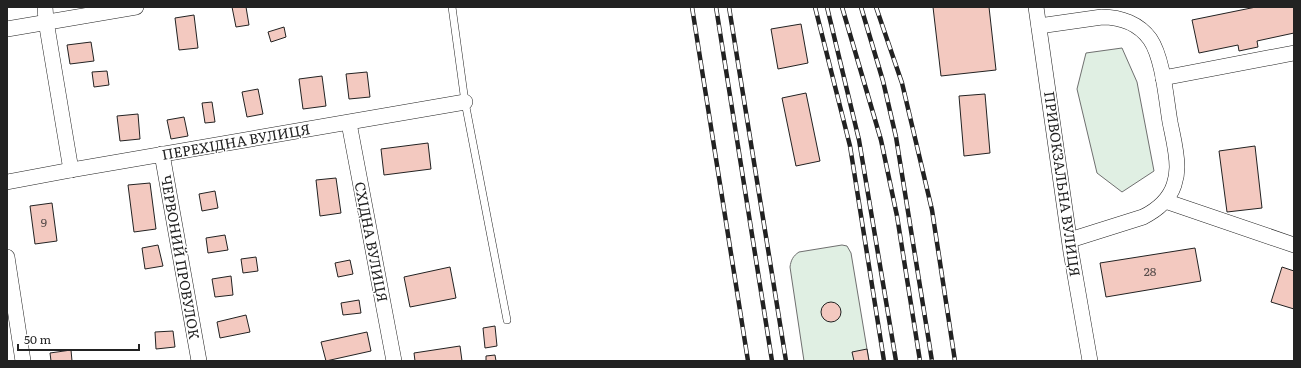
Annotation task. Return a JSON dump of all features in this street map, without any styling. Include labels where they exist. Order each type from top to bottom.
[{"type":"street","points":[[7,29],[46,14],[136,7]]},
{"type":"street","name":"ПРИВОКЗАЛЬНА ВУЛИЦЯ","points":[[1036,7],[1070,240],[1090,361]]},
{"type":"street","points":[[46,14],[71,170]]},
{"type":"street","points":[[1039,26],[1102,17],[1120,19],[1128,22],[1143,32],[1154,46],[1158,55],[1177,159],[1174,186],[1165,201],[1152,213],[1144,217],[1070,240]]},
{"type":"street","points":[[1163,78],[1294,53]]},
{"type":"street","name":"ПЕРЕХІДНА ВУЛИЦЯ","points":[[7,182],[465,102]]},
{"type":"street","name":"СХІДНА ВУЛИЦЯ","points":[[349,123],[394,361]]},
{"type":"street","name":"ЧЕРВОНИЙ ПРОВУЛОК","points":[[162,154],[199,361]]},
{"type":"street","points":[[1165,201],[1294,245]]},
{"type":"street","points":[[7,257],[23,361]]},
{"type":"lane","points":[[452,7],[465,102],[507,320]]},
{"type":"green space","points":[[1122,48],[1137,82],[1154,171],[1122,192],[1097,173],[1077,89],[1086,53]]},
{"type":"green space","points":[[842,245],[847,246],[851,253],[869,361],[804,361],[790,267],[791,262],[799,252]]},
{"type":"building","points":[[232,7],[246,7],[249,25],[236,27]]},
{"type":"building","points":[[933,7],[989,7],[996,70],[941,76]]},
{"type":"building","points":[[1256,7],[1294,7],[1294,33],[1257,41],[1258,47],[1239,51],[1238,45],[1199,53],[1192,20]]},
{"type":"building","points":[[194,15],[198,48],[179,50],[175,18]]},
{"type":"building","points":[[801,24],[808,63],[778,69],[771,29]]},
{"type":"building","points":[[284,27],[286,37],[271,42],[268,32]]},
{"type":"building","points":[[91,42],[94,61],[70,64],[67,45]]},
{"type":"building","points":[[107,71],[109,85],[94,87],[92,72]]},
{"type":"building","points":[[367,72],[370,97],[349,99],[346,74]]},
{"type":"building","points":[[322,76],[326,106],[303,109],[299,79]]},
{"type":"building","points":[[258,89],[263,114],[247,117],[242,92]]},
{"type":"building","points":[[806,93],[820,161],[796,166],[782,98]]},
{"type":"building","points":[[985,94],[990,153],[964,156],[959,96]]},
{"type":"building","points":[[212,102],[215,122],[205,123],[202,103]]},
{"type":"building","points":[[138,114],[140,139],[120,141],[117,116]]},
{"type":"building","points":[[184,117],[188,136],[171,139],[167,120]]},
{"type":"building","points":[[428,143],[431,169],[384,175],[381,149]]},
{"type":"building","points":[[1255,146],[1262,208],[1227,212],[1219,151]]},
{"type":"building","points":[[336,178],[341,213],[320,216],[316,180]]},
{"type":"building","points":[[150,183],[156,229],[134,232],[128,185]]},
{"type":"building","points":[[215,191],[218,208],[202,211],[199,194]]},
{"type":"building","points":[[52,203],[57,241],[35,244],[30,206]]},
{"type":"building","points":[[225,235],[228,250],[208,253],[206,238]]},
{"type":"building","points":[[158,245],[163,266],[145,269],[142,248]]},
{"type":"building","points":[[1195,248],[1201,281],[1106,297],[1100,263]]},
{"type":"building","points":[[256,257],[258,271],[243,273],[241,259]]},
{"type":"building","points":[[350,260],[353,274],[338,277],[335,263]]},
{"type":"building","points":[[450,267],[456,298],[410,307],[404,277]]},
{"type":"building","points":[[1282,267],[1294,271],[1294,309],[1271,302]]},
{"type":"building","points":[[231,276],[233,295],[215,297],[212,279]]},
{"type":"building","points":[[359,300],[361,313],[343,315],[341,303]]},
{"type":"building","points":[[831,302],[838,305],[841,312],[838,319],[831,322],[824,319],[821,312],[824,305]]},
{"type":"building","points":[[246,315],[250,332],[220,338],[217,322]]},
{"type":"building","points":[[495,326],[497,346],[485,348],[483,328]]},
{"type":"building","points":[[173,331],[175,347],[156,349],[155,332]]},
{"type":"building","points":[[367,332],[371,351],[326,361],[321,342]]},
{"type":"building","points":[[460,346],[462,361],[415,361],[414,353]]},
{"type":"building","points":[[867,349],[869,361],[854,361],[852,352]]},
{"type":"building","points":[[71,350],[72,361],[51,361],[50,353]]},
{"type":"building","points":[[495,355],[496,361],[486,361],[486,356]]},
{"type":"railway","points":[[692,7],[748,361]]},
{"type":"railway","points":[[716,7],[772,361]]},
{"type":"railway","points":[[729,7],[786,361]]},
{"type":"railway","points":[[815,7],[850,146],[884,361]]},
{"type":"railway","points":[[827,7],[859,140],[896,361]]},
{"type":"railway","points":[[842,7],[881,140],[897,216],[920,361]]},
{"type":"railway","points":[[861,7],[883,81],[896,137],[932,361]]},
{"type":"railway","points":[[876,7],[902,83],[932,210],[955,361]]}]
